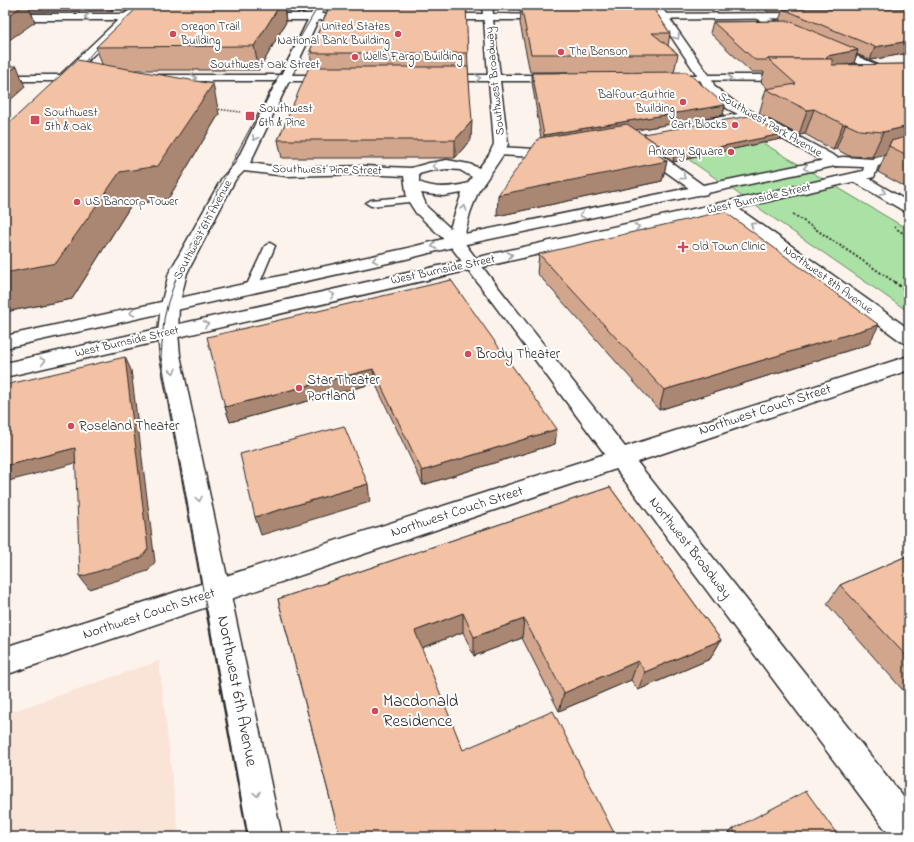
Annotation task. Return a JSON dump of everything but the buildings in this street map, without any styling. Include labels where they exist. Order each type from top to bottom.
[{"type":"street","points":[[50,90],[139,5]]},
{"type":"street","name":"Southwest 6th Avenue","points":[[168,333],[170,305],[178,273],[229,178],[241,166],[320,5]]},
{"type":"street","name":"Southwest Broadway","points":[[455,241],[464,207],[477,181],[499,151],[501,144],[487,5]]},
{"type":"street","name":"Southwest Park Avenue","points":[[655,5],[705,78],[710,89],[732,106],[835,162]]},
{"type":"street","points":[[615,16],[818,16]]},
{"type":"street","points":[[758,16],[805,38]]},
{"type":"street","points":[[5,17],[165,17]]},
{"type":"street","points":[[245,17],[364,17]]},
{"type":"street","points":[[425,17],[563,17]]},
{"type":"street","points":[[818,44],[909,82]]},
{"type":"street","points":[[868,78],[909,77]]},
{"type":"street","points":[[5,78],[99,78]]},
{"type":"street","name":"Southwest Oak Street","points":[[138,78],[346,78]]},
{"type":"street","points":[[425,78],[572,78]]},
{"type":"street","points":[[650,78],[806,78]]},
{"type":"street","points":[[672,130],[750,116]]},
{"type":"street","points":[[637,138],[702,190]]},
{"type":"street","points":[[499,151],[535,153],[574,147]]},
{"type":"street","name":"West Burnside Street","points":[[5,342],[455,241],[835,162],[843,161],[872,163],[909,154]]},
{"type":"street","name":"West Burnside Street","points":[[5,370],[869,174],[872,163]]},
{"type":"street","points":[[413,186],[422,190],[442,193],[477,181],[473,170],[458,165],[438,165],[424,168],[413,186],[421,210],[455,241],[472,264]]},
{"type":"street","name":"Southwest Pine Street","points":[[241,166],[286,172],[400,170],[413,186]]},
{"type":"street","points":[[856,177],[909,208]]},
{"type":"street","name":"Northwest 8th Avenue","points":[[727,207],[909,338]]},
{"type":"street","name":"Northwest Broadway","points":[[472,264],[909,832]]},
{"type":"street","name":"Northwest 6th Avenue","points":[[168,333],[170,355],[265,837]]},
{"type":"street","name":"Northwest Couch Street","points":[[5,661],[909,363]]},
{"type":"lane","points":[[371,203],[413,186]]},
{"type":"lane","points":[[252,287],[270,246]]},
{"type":"path","points":[[792,214],[909,292]]},
{"type":"shaded area","points":[[159,661],[179,837],[5,837],[5,714]]},
{"type":"green space","points":[[736,127],[909,230],[909,312],[659,139]]},
{"type":"tram line","points":[[79,69],[93,52],[140,5]]},
{"type":"tram line","points":[[207,612],[161,357],[164,319],[179,270],[239,149],[282,69],[319,5]]},
{"type":"tram line","points":[[207,611],[248,837]]},
{"type":"place","name":"Oregon Trail Building","points":[[173,34]]},
{"type":"place","name":"United States National Bank Building","points":[[398,34]]},
{"type":"place","name":"The Benson","points":[[561,52]]},
{"type":"place","name":"Wells Fargo Building","points":[[355,57]]},
{"type":"place","name":"Balfour–Guthrie Building","points":[[683,102]]},
{"type":"place","name":"Southwest 6th & Pine","points":[[250,116]]},
{"type":"place","name":"Southwest 5th & Oak","points":[[35,120]]},
{"type":"place","name":"Cart Blocks","points":[[735,125]]},
{"type":"place","name":"Ankeny Square","points":[[731,152]]},
{"type":"place","name":"US Bancorp Tower","points":[[77,202]]},
{"type":"place","name":"Old Town Clinic","points":[[683,247]]},
{"type":"place","name":"Brody Theater","points":[[468,354]]},
{"type":"place","name":"Star Theater Portland","points":[[299,388]]},
{"type":"place","name":"Roseland Theater","points":[[71,426]]},
{"type":"place","name":"Macdonald Residence","points":[[375,711]]}]
